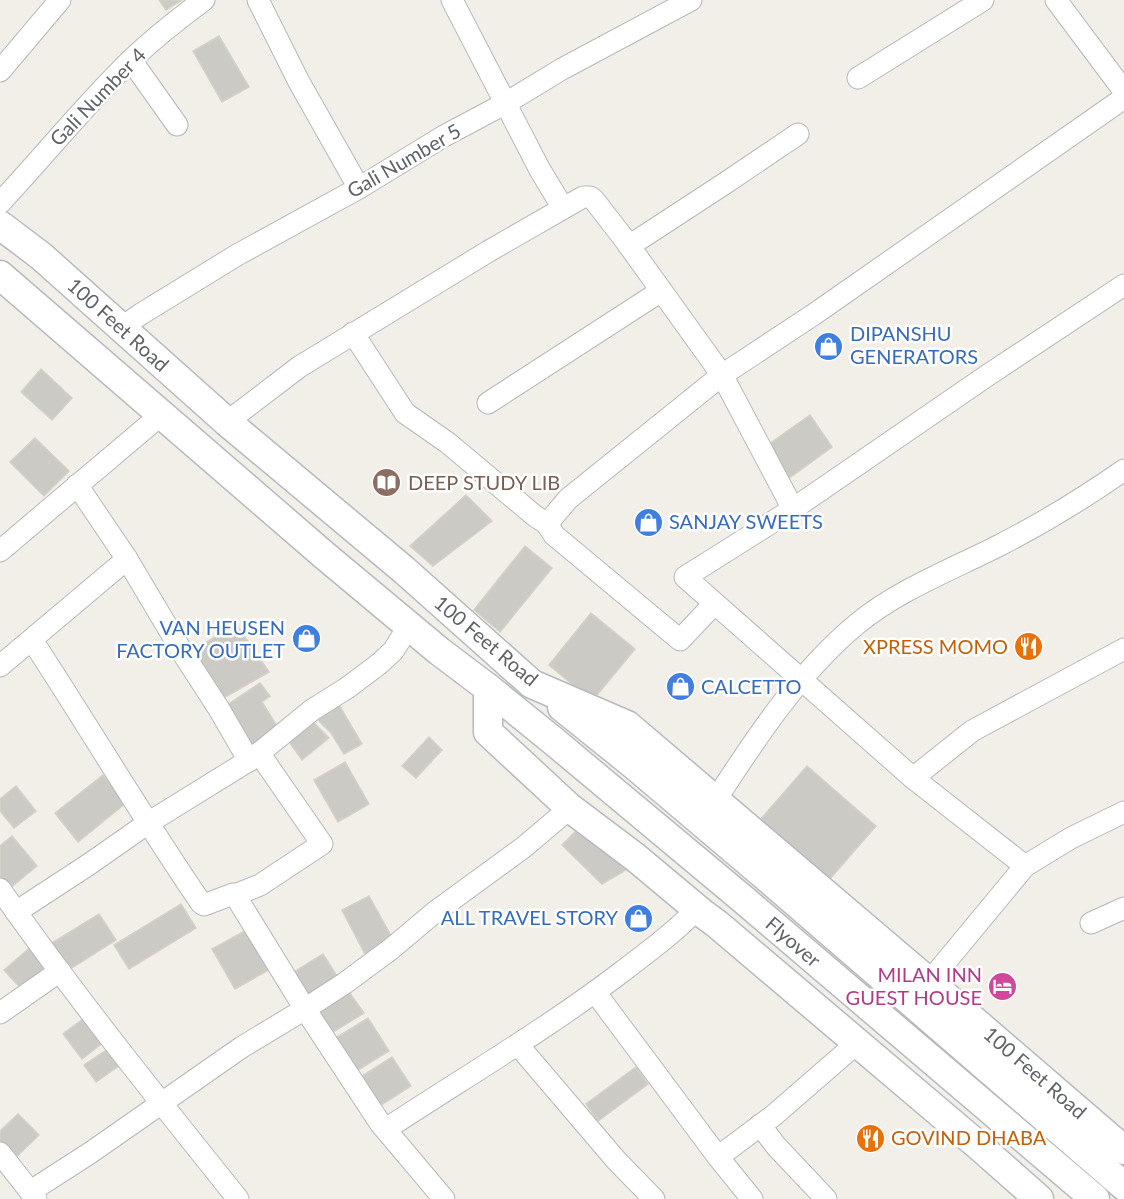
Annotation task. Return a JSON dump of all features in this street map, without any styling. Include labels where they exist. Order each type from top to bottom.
[{"type":"main road","name":"100 Feet Road","points":[[0,225],[41,256],[227,422],[404,570],[532,684],[627,725],[1124,1150]]},
{"type":"main road","name":"100 Feet Road","points":[[0,275],[324,555],[488,688],[488,732],[570,808],[717,924],[1039,1199]]},
{"type":"main road","name":"Flyover","points":[[532,684],[634,765],[764,875],[1124,1186]]},
{"type":"main road","name":"Flyover","points":[[488,688],[744,900],[1095,1199]]},
{"type":"street","points":[[0,71],[60,0]]},
{"type":"street","name":"Gali Number 4","points":[[0,203],[131,60],[164,30],[204,0]]},
{"type":"street","points":[[258,0],[299,82],[359,188]]},
{"type":"street","points":[[452,0],[562,208]]},
{"type":"street","name":"Gali Number 5","points":[[122,328],[237,255],[359,188],[444,136],[506,103],[562,69],[691,0]]},
{"type":"street","points":[[858,78],[983,0]]},
{"type":"street","points":[[1056,0],[1124,91]]},
{"type":"street","points":[[131,60],[177,125]]},
{"type":"street","points":[[547,524],[568,499],[722,375],[813,315],[1124,98]]},
{"type":"street","points":[[629,246],[798,134]]},
{"type":"street","points":[[227,422],[299,367],[353,333],[562,208],[583,197],[590,197],[629,246],[722,375],[793,508]]},
{"type":"street","points":[[1025,866],[913,778],[685,577],[793,508],[1124,285]]},
{"type":"street","points":[[488,403],[661,291]]},
{"type":"street","points":[[353,333],[405,413],[448,443],[547,524],[554,535],[681,640],[714,604]]},
{"type":"street","points":[[0,551],[162,414]]},
{"type":"street","points":[[715,801],[801,680],[828,650],[858,623],[919,585],[1001,545],[1068,508],[1124,470]]},
{"type":"street","points":[[32,640],[148,824],[202,904],[205,905],[231,894],[235,896],[260,885],[322,844],[219,709],[127,559],[77,485]]},
{"type":"street","points":[[0,666],[127,559]]},
{"type":"street","points":[[16,912],[254,757],[312,710],[379,664],[393,651],[409,626]]},
{"type":"street","points":[[913,778],[972,731],[1124,649]]},
{"type":"street","points":[[0,1153],[33,1195],[242,1047],[345,983],[435,912],[524,847],[570,808]]},
{"type":"street","points":[[929,982],[1025,866],[1071,838],[1124,812]]},
{"type":"street","points":[[0,889],[161,1103],[238,1199]]},
{"type":"street","points":[[235,896],[305,1009],[386,1129],[444,1199]]},
{"type":"street","points":[[1091,923],[1124,908]]},
{"type":"street","points":[[386,1129],[596,992],[686,922],[698,909]]},
{"type":"street","points":[[0,1013],[60,971]]},
{"type":"street","points":[[596,992],[718,1157],[752,1199]]},
{"type":"street","points":[[718,1157],[773,1116],[857,1043]]},
{"type":"street","points":[[518,1045],[616,1160],[654,1199]]},
{"type":"street","points":[[760,1125],[776,1146],[826,1199]]},
{"type":"building","points":[[159,0],[182,0],[166,10]]},
{"type":"building","points":[[219,36],[249,87],[222,102],[193,51]]},
{"type":"building","points":[[41,369],[72,398],[52,420],[21,392]]},
{"type":"building","points":[[810,415],[832,447],[788,479],[765,447]]},
{"type":"building","points":[[35,438],[69,471],[44,496],[10,462]]},
{"type":"building","points":[[466,495],[492,521],[433,566],[410,546]]},
{"type":"building","points":[[525,546],[552,568],[500,632],[474,610]]},
{"type":"building","points":[[591,613],[635,649],[592,701],[549,665]]},
{"type":"building","points":[[236,624],[269,672],[220,700],[189,653]]},
{"type":"building","points":[[260,683],[270,696],[262,702],[279,729],[253,753],[224,707]]},
{"type":"building","points":[[336,700],[362,744],[344,754],[331,733],[313,715]]},
{"type":"building","points":[[312,721],[329,738],[302,760],[287,739]]},
{"type":"building","points":[[429,737],[442,750],[416,778],[402,766]]},
{"type":"building","points":[[345,762],[369,804],[338,822],[314,780]]},
{"type":"building","points":[[807,766],[876,826],[829,880],[760,820]]},
{"type":"building","points":[[103,775],[126,803],[78,842],[55,813]]},
{"type":"building","points":[[16,786],[36,811],[14,828],[0,811],[0,799]]},
{"type":"building","points":[[578,829],[626,870],[602,884],[562,845]]},
{"type":"building","points":[[12,836],[37,866],[9,889],[0,878],[0,846]]},
{"type":"building","points":[[369,896],[395,943],[367,958],[342,910]]},
{"type":"building","points":[[181,904],[196,928],[129,969],[114,945]]},
{"type":"building","points":[[99,914],[116,940],[64,973],[47,946]]},
{"type":"building","points":[[250,928],[272,968],[235,989],[212,949]]},
{"type":"building","points":[[33,945],[53,968],[25,993],[4,970]]},
{"type":"building","points":[[323,954],[340,981],[306,1002],[289,975]]},
{"type":"building","points":[[349,992],[364,1013],[330,1034],[319,1011]]},
{"type":"building","points":[[87,1016],[105,1041],[82,1059],[63,1034]]},
{"type":"building","points":[[368,1018],[389,1051],[355,1072],[334,1039]]},
{"type":"building","points":[[108,1049],[120,1065],[96,1082],[84,1065]]},
{"type":"building","points":[[392,1057],[411,1086],[375,1109],[356,1080]]},
{"type":"building","points":[[636,1067],[648,1084],[598,1121],[586,1104]]},
{"type":"building","points":[[18,1114],[39,1135],[12,1161],[0,1149],[0,1131]]},
{"type":"place","name":"DIPANSHU GENERATORS","points":[[829,346]]},
{"type":"place","name":"DEEP STUDY LIB","points":[[387,483]]},
{"type":"place","name":"SANJAY SWEETS","points":[[648,522]]},
{"type":"place","name":"VAN HEUSEN FACTORY OUTLET","points":[[306,639]]},
{"type":"place","name":"XPRESS MOMO","points":[[1029,647]]},
{"type":"place","name":"CALCETTO","points":[[680,687]]},
{"type":"place","name":"ALL TRAVEL STORY","points":[[639,918]]},
{"type":"place","name":"MILAN INN GUEST HOUSE","points":[[1003,986]]},
{"type":"place","name":"GOVIND DHABA","points":[[870,1138]]}]
